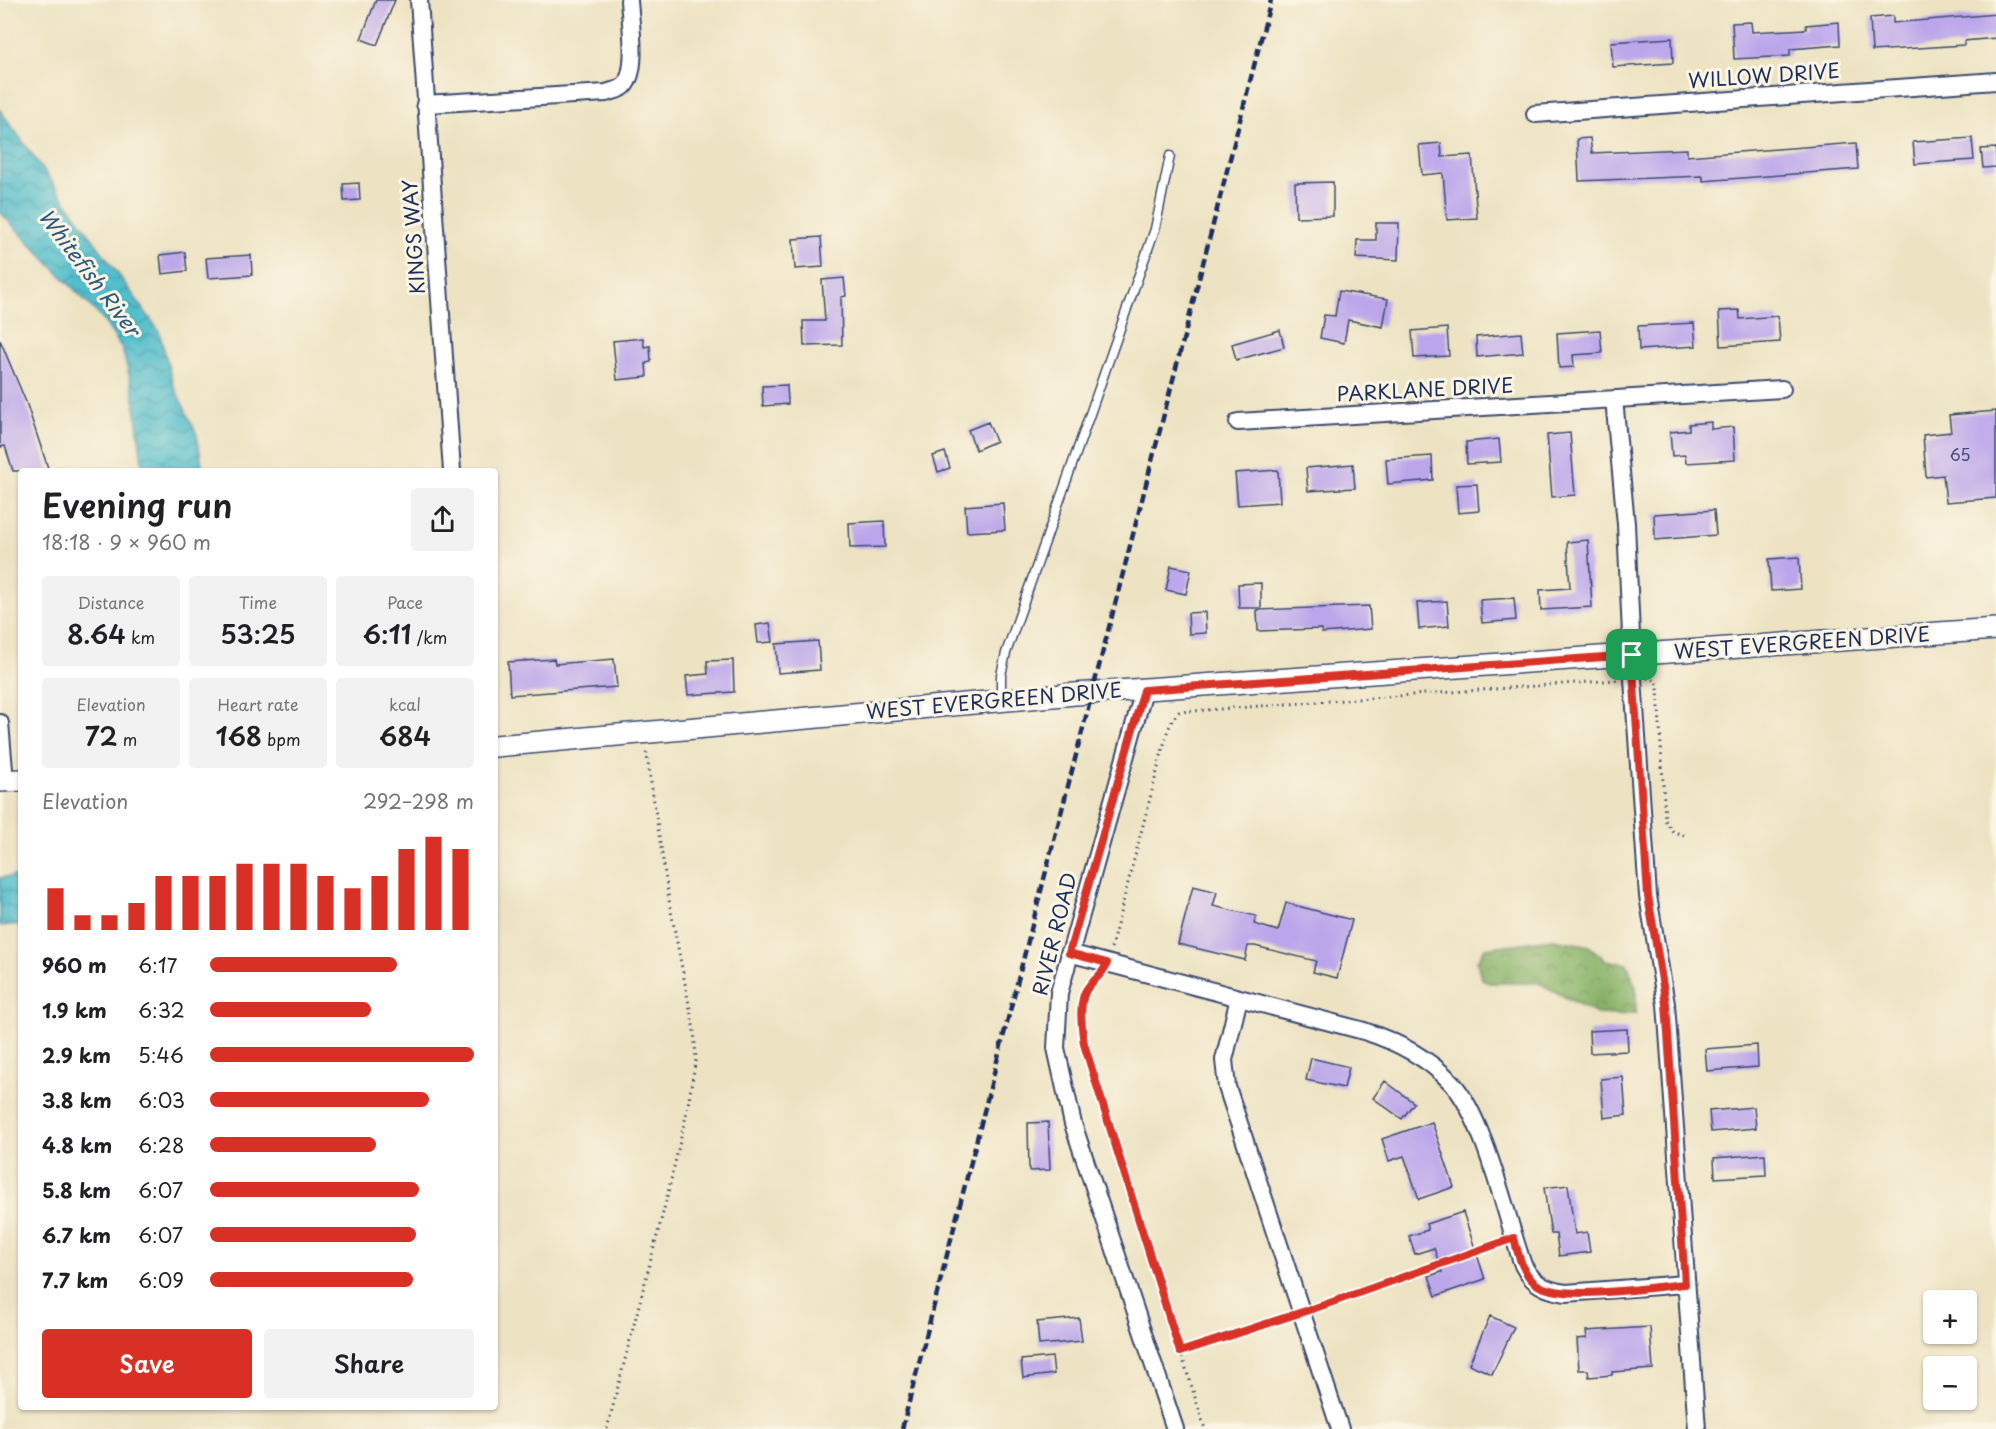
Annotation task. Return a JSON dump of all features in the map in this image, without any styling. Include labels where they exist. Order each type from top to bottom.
[{"type":"street","name":"KINGS WAY","points":[[419,0],[452,468]]},
{"type":"street","points":[[425,104],[606,93],[623,87],[631,75],[629,0]]},
{"type":"street","name":"WILLOW DRIVE","points":[[1535,114],[1996,81]]},
{"type":"street","name":"PARKLANE DRIVE","points":[[1238,422],[1782,389]]},
{"type":"street","points":[[1614,399],[1626,524],[1633,679],[1650,913],[1666,1012],[1697,1429]]},
{"type":"street","name":"WEST EVERGREEN DRIVE","points":[[498,746],[1001,700],[1996,629]]},
{"type":"street","name":"RIVER ROAD","points":[[1144,690],[1069,953],[1059,993],[1055,1030],[1060,1072],[1073,1124],[1175,1429]]},
{"type":"street","points":[[0,723],[9,781]]},
{"type":"street","points":[[1069,953],[1381,1037],[1412,1053],[1444,1076],[1462,1096],[1476,1125],[1527,1274],[1534,1283],[1551,1291],[1580,1293],[1685,1284]]},
{"type":"street","points":[[1239,998],[1224,1060],[1227,1087],[1340,1429]]},
{"type":"lane","points":[[1001,700],[1001,675],[1006,653],[1155,229],[1170,156]]},
{"type":"path","points":[[1205,1429],[1084,1044],[1084,993],[1089,985],[1102,975],[1107,963],[1172,720],[1179,712],[1654,678],[1658,683],[1665,820],[1673,832],[1685,835]]},
{"type":"path","points":[[607,1429],[634,1314],[668,1190],[696,1059],[694,1030],[670,906],[644,733]]},
{"type":"path","points":[[1180,1352],[1300,1313],[1514,1238]]},
{"type":"green space","points":[[1553,939],[1589,946],[1606,960],[1627,964],[1636,987],[1636,1013],[1597,1014],[1539,983],[1489,983],[1481,978],[1477,961],[1485,948]]},
{"type":"water","name":"Whitefish River","points":[[0,110],[159,331],[173,384],[197,435],[202,468],[143,468],[133,390],[122,348],[101,317],[0,212]]},
{"type":"water","points":[[18,875],[18,924],[0,926],[0,878]]},
{"type":"building","points":[[376,0],[395,0],[377,45],[361,39]]},
{"type":"building","points":[[1996,14],[1996,38],[1964,41],[1964,45],[1872,51],[1870,18],[1893,16],[1893,23]]},
{"type":"building","points":[[1751,22],[1752,32],[1806,29],[1806,25],[1839,22],[1840,45],[1790,49],[1790,56],[1734,59],[1732,23]]},
{"type":"building","points":[[1672,38],[1673,63],[1613,67],[1611,42]]},
{"type":"building","points":[[1590,138],[1592,153],[1687,149],[1687,156],[1856,143],[1858,169],[1703,181],[1703,176],[1579,181],[1577,139]]},
{"type":"building","points":[[1972,138],[1974,160],[1915,164],[1913,142]]},
{"type":"building","points":[[1441,143],[1442,157],[1472,155],[1477,218],[1447,220],[1443,173],[1422,175],[1419,145]]},
{"type":"building","points":[[1996,148],[1996,167],[1983,168],[1981,149]]},
{"type":"building","points":[[1333,182],[1333,216],[1296,217],[1295,183]]},
{"type":"building","points":[[359,183],[360,200],[344,201],[343,184]]},
{"type":"building","points":[[1376,223],[1399,223],[1398,260],[1356,258],[1357,240],[1376,240]]},
{"type":"building","points":[[821,237],[823,267],[795,269],[793,239]]},
{"type":"building","points":[[185,252],[187,271],[162,274],[160,255]]},
{"type":"building","points":[[251,255],[252,275],[208,278],[206,258]]},
{"type":"building","points":[[844,278],[846,296],[841,297],[842,345],[804,346],[803,321],[825,321],[822,280]]},
{"type":"building","points":[[1339,291],[1388,299],[1383,327],[1348,320],[1344,343],[1320,338],[1324,315],[1335,316]]},
{"type":"building","points":[[1739,310],[1740,319],[1778,316],[1780,342],[1721,346],[1719,311]]},
{"type":"building","points":[[1694,323],[1696,346],[1639,350],[1638,326]]},
{"type":"building","points":[[1447,328],[1449,356],[1414,358],[1412,331]]},
{"type":"building","points":[[1280,330],[1284,347],[1236,360],[1232,344]]},
{"type":"building","points":[[1600,330],[1602,353],[1573,355],[1574,367],[1559,368],[1557,333]]},
{"type":"building","points":[[1521,333],[1523,353],[1477,357],[1476,337]]},
{"type":"building","points":[[643,338],[644,347],[650,346],[651,362],[646,363],[647,377],[617,380],[613,341]]},
{"type":"building","points":[[0,340],[26,402],[48,468],[18,468],[18,471],[13,471],[5,446],[0,447]]},
{"type":"building","points":[[787,385],[788,404],[763,406],[762,386]]},
{"type":"building","points":[[1996,411],[1996,498],[1946,502],[1943,475],[1926,477],[1923,435],[1951,432],[1949,415]]},
{"type":"building","points":[[988,422],[996,441],[976,450],[968,430]]},
{"type":"building","points":[[1711,422],[1711,429],[1733,427],[1735,460],[1686,463],[1685,455],[1672,456],[1670,432],[1689,430],[1689,424]]},
{"type":"building","points":[[1570,433],[1575,495],[1552,497],[1547,435]]},
{"type":"building","points":[[1499,439],[1501,462],[1467,464],[1466,442]]},
{"type":"building","points":[[945,452],[950,468],[938,472],[933,456]]},
{"type":"building","points":[[1432,456],[1433,480],[1388,484],[1386,459]]},
{"type":"building","points":[[1353,464],[1355,488],[1308,491],[1306,468]]},
{"type":"building","points":[[1278,470],[1280,502],[1238,505],[1235,473]]},
{"type":"building","points":[[1477,484],[1479,511],[1458,513],[1456,485]]},
{"type":"building","points":[[1003,503],[1005,530],[967,532],[965,506]]},
{"type":"building","points":[[1714,510],[1716,535],[1655,540],[1654,514]]},
{"type":"building","points":[[884,521],[885,547],[850,548],[849,523]]},
{"type":"building","points":[[1588,540],[1592,607],[1541,610],[1540,590],[1570,588],[1567,542]]},
{"type":"building","points":[[1799,557],[1801,589],[1771,591],[1769,559]]},
{"type":"building","points":[[1171,566],[1191,570],[1186,594],[1166,590]]},
{"type":"building","points":[[1261,583],[1261,608],[1239,608],[1238,584]]},
{"type":"building","points":[[1514,598],[1516,620],[1482,623],[1480,600]]},
{"type":"building","points":[[1447,601],[1449,626],[1419,629],[1417,603]]},
{"type":"building","points":[[1369,606],[1371,629],[1322,633],[1321,629],[1258,631],[1257,610]]},
{"type":"building","points":[[1205,612],[1206,633],[1189,634],[1188,613]]},
{"type":"building","points":[[770,623],[773,642],[758,643],[756,625]]},
{"type":"building","points":[[818,641],[820,670],[778,673],[776,644]]},
{"type":"building","points":[[554,659],[555,664],[614,659],[617,687],[510,695],[508,662]]},
{"type":"building","points":[[733,660],[734,692],[688,695],[686,676],[708,674],[707,661]]},
{"type":"building","points":[[1193,886],[1217,892],[1213,906],[1256,916],[1254,924],[1278,931],[1286,903],[1352,920],[1337,978],[1313,972],[1316,961],[1255,946],[1248,946],[1245,960],[1178,944]]},
{"type":"building","points":[[1627,1029],[1628,1051],[1590,1053],[1589,1031]]},
{"type":"building","points":[[1757,1045],[1758,1067],[1707,1071],[1705,1049]]},
{"type":"building","points":[[1311,1058],[1349,1067],[1344,1088],[1306,1080]]},
{"type":"building","points":[[1623,1077],[1626,1115],[1604,1118],[1601,1079]]},
{"type":"building","points":[[1385,1081],[1414,1103],[1402,1119],[1373,1098]]},
{"type":"building","points":[[1754,1107],[1756,1128],[1711,1132],[1709,1111]]},
{"type":"building","points":[[1048,1122],[1050,1170],[1029,1171],[1028,1123]]},
{"type":"building","points":[[1432,1122],[1454,1187],[1419,1199],[1404,1156],[1389,1161],[1382,1139]]},
{"type":"building","points":[[1765,1154],[1766,1175],[1715,1178],[1714,1158]]},
{"type":"building","points":[[1568,1185],[1575,1234],[1587,1232],[1590,1252],[1559,1256],[1556,1234],[1551,1234],[1544,1188]]},
{"type":"building","points":[[1463,1212],[1485,1279],[1436,1296],[1429,1276],[1442,1272],[1434,1248],[1415,1254],[1409,1236],[1428,1230],[1426,1224]]},
{"type":"building","points":[[1490,1316],[1514,1327],[1492,1374],[1469,1364]]},
{"type":"building","points":[[1079,1318],[1082,1341],[1039,1345],[1037,1322]]},
{"type":"building","points":[[1650,1327],[1653,1369],[1612,1372],[1612,1375],[1589,1377],[1588,1370],[1579,1370],[1577,1339],[1587,1338],[1586,1331]]},
{"type":"building","points":[[1052,1357],[1054,1374],[1023,1378],[1021,1360]]},
{"type":"railway","points":[[902,1429],[1271,0]]},
{"type":"route","points":[[1632,655],[1648,896],[1666,1004],[1685,1284],[1580,1293],[1551,1291],[1534,1283],[1527,1274],[1514,1238],[1324,1305],[1180,1352],[1082,1034],[1084,993],[1089,985],[1102,975],[1107,963],[1069,953],[1144,690],[1632,655]]}]
